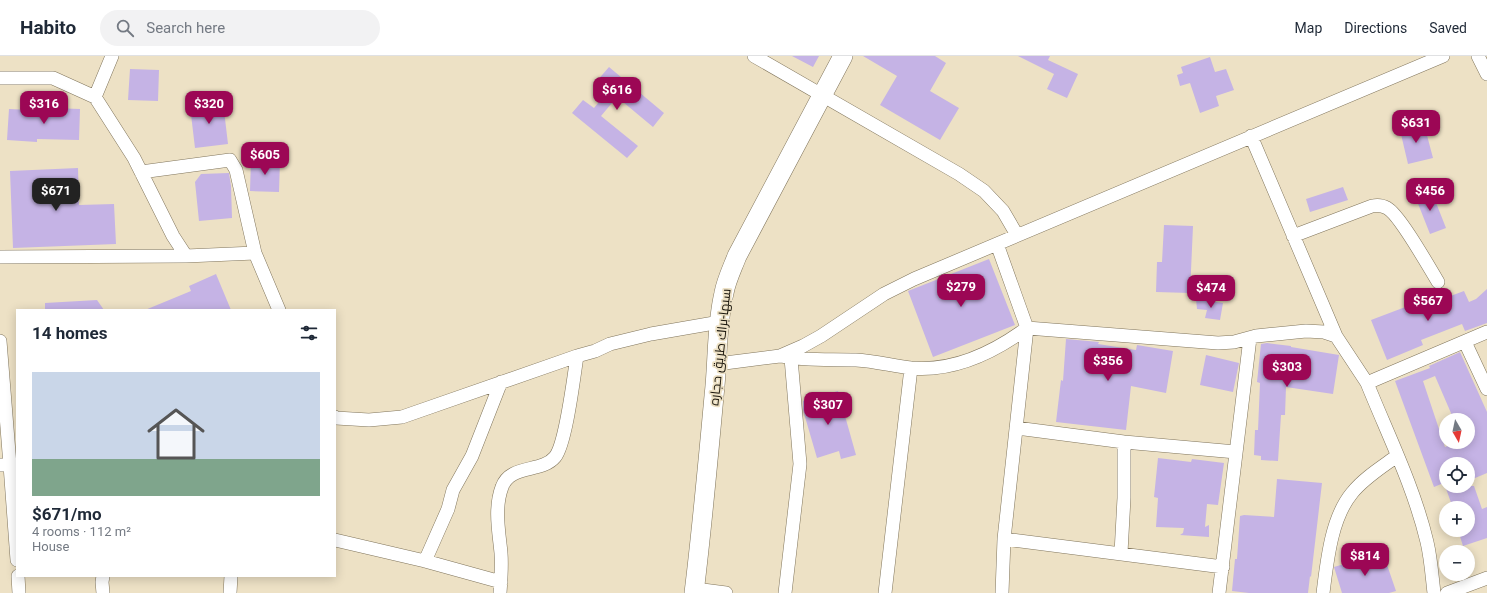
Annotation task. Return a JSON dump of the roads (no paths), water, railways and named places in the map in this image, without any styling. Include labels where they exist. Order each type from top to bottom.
[{"type":"main road","name":"سبها-براك طريق حجاره","points":[[694,591],[720,322],[726,283],[737,256],[843,56]]},
{"type":"street","points":[[96,97],[112,56]]},
{"type":"street","points":[[754,56],[959,174],[984,191],[1003,211],[1017,235]]},
{"type":"street","points":[[786,357],[884,294],[914,279],[1443,56]]},
{"type":"street","points":[[1478,56],[1487,74]]},
{"type":"street","points":[[0,78],[53,78],[96,97],[134,158],[173,236],[186,256]]},
{"type":"street","points":[[1251,136],[1336,336],[1367,383],[1408,482],[1422,522],[1428,548],[1434,593]]},
{"type":"street","points":[[141,172],[230,160],[236,170],[254,253],[279,309]]},
{"type":"street","points":[[1293,236],[1372,206],[1380,205],[1393,212],[1438,282]]},
{"type":"street","points":[[997,244],[1027,328],[1004,539],[1002,593]]},
{"type":"street","points":[[0,257],[186,256],[254,253]]},
{"type":"street","points":[[336,418],[369,420],[402,417],[595,351],[610,344],[651,334],[720,322]]},
{"type":"street","points":[[717,364],[786,357],[856,360],[912,368],[937,368],[952,366],[993,350],[1010,341],[1027,328],[1218,343],[1306,331],[1324,332],[1336,336]]},
{"type":"street","points":[[1367,383],[1487,332]]},
{"type":"street","points":[[1219,593],[1250,338]]},
{"type":"street","points":[[0,341],[16,548]]},
{"type":"street","points":[[1465,342],[1487,389]]},
{"type":"street","points":[[336,540],[425,562],[501,588],[498,505],[502,486],[507,478],[513,474],[545,464],[558,453],[566,423],[577,356]]},
{"type":"street","points":[[785,593],[800,464],[786,357]]},
{"type":"street","points":[[885,593],[912,368]]},
{"type":"street","points":[[425,562],[448,509],[453,490],[472,456],[501,382]]},
{"type":"street","points":[[1016,428],[1124,442],[1236,452]]},
{"type":"street","points":[[1121,553],[1124,498],[1124,442]]},
{"type":"street","points":[[1323,593],[1334,531],[1340,510],[1352,493],[1360,485],[1397,456]]},
{"type":"street","points":[[1004,539],[1223,567]]},
{"type":"street","points":[[18,577],[20,593]]},
{"type":"street","points":[[103,577],[103,593]]},
{"type":"street","points":[[230,593],[231,577]]},
{"type":"street","points":[[1447,593],[1487,578]]},
{"type":"street","points":[[694,591],[726,593]]}]
